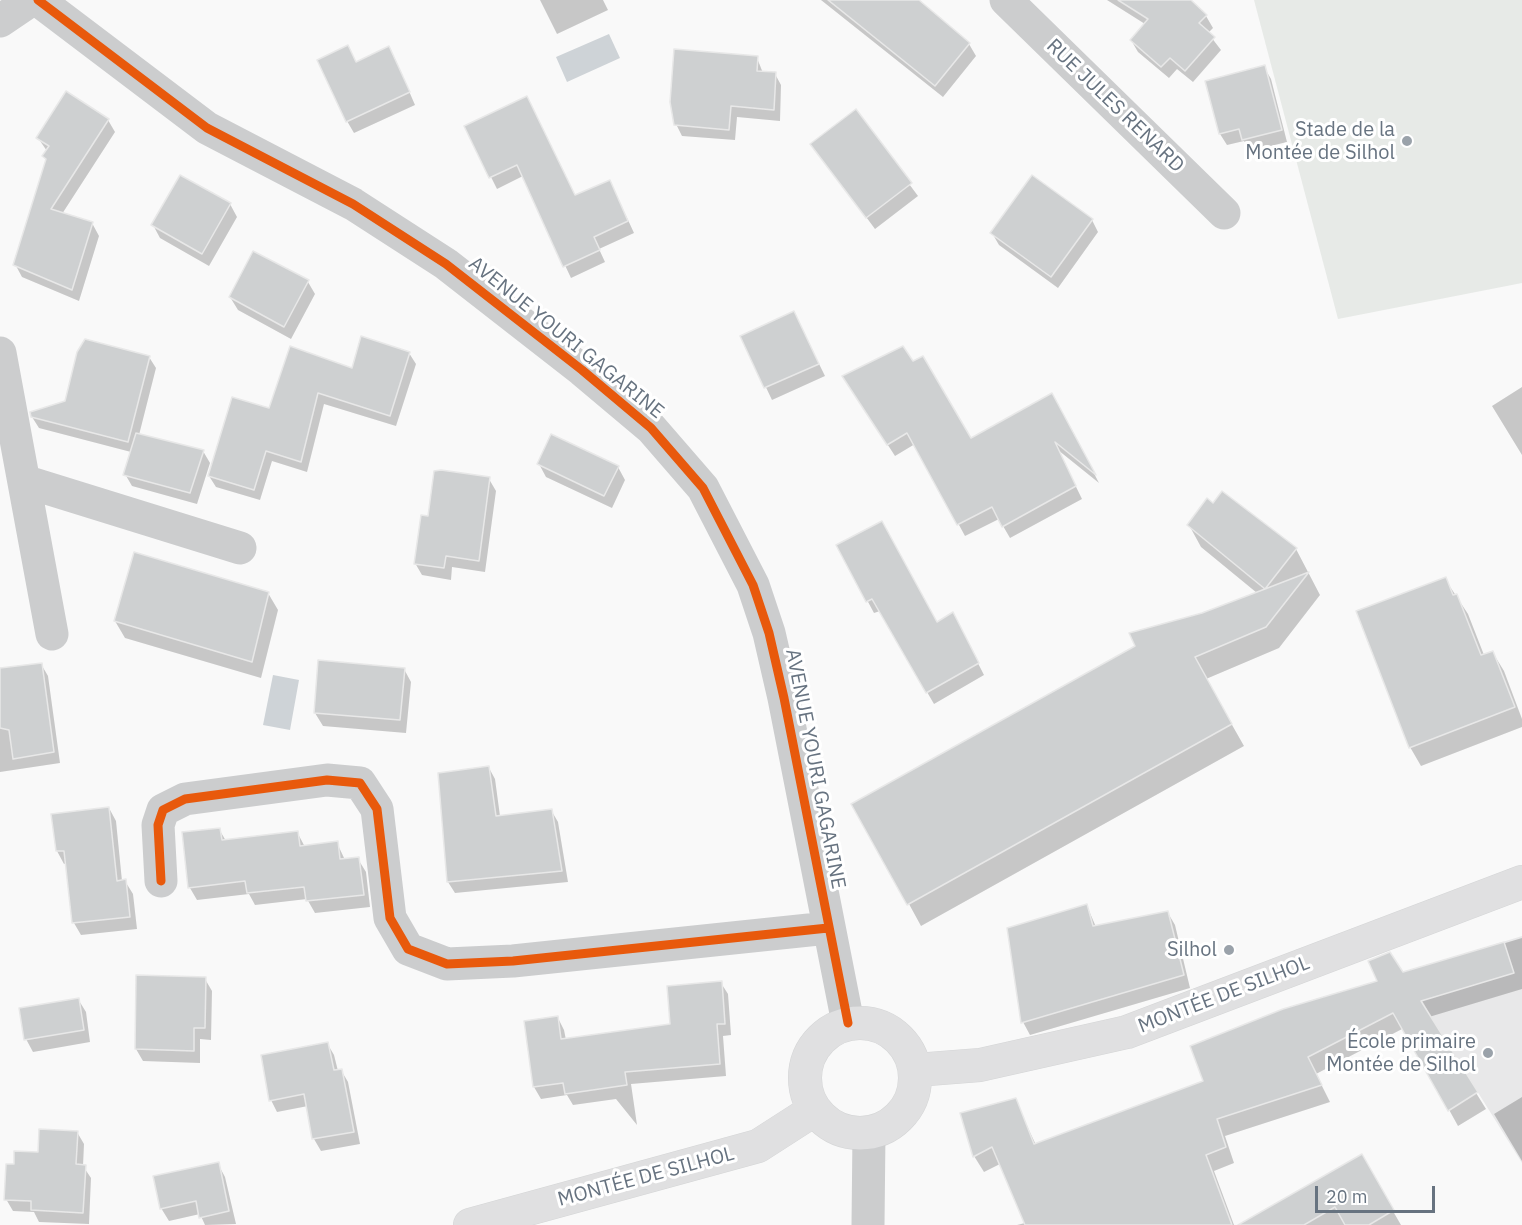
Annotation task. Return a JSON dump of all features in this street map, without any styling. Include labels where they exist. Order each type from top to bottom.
[{"type":"main road","name":"MONTÉE DE SILHOL","points":[[916,1070],[980,1065],[1127,1032],[1522,882]]},
{"type":"main road","points":[[848,1023],[871,1023],[892,1032],[908,1049],[916,1070],[913,1099],[896,1122],[869,1133],[849,1133],[829,1125],[814,1110],[805,1090],[805,1068],[813,1047],[828,1032],[848,1023]]},
{"type":"main road","name":"MONTÉE DE SILHOL","points":[[470,1225],[758,1146],[814,1110]]},
{"type":"street","points":[[0,21],[31,0]]},
{"type":"street","name":"AVENUE YOURI GAGARINE","points":[[38,0],[207,128],[353,204],[446,264],[582,370],[651,428],[703,488],[753,585],[769,633],[848,1023]]},
{"type":"street","name":"RUE JULES RENARD","points":[[1006,0],[1224,213]]},
{"type":"street","points":[[0,353],[52,634]]},
{"type":"street","points":[[24,481],[240,548]]},
{"type":"street","points":[[161,881],[158,825],[163,810],[185,799],[327,780],[360,783],[377,809],[390,918],[408,949],[447,964],[513,961],[828,928]]},
{"type":"street","points":[[868,1225],[869,1133]]},
{"type":"shaded area","name":"Stade de la Montée de Silhol","points":[[1254,0],[1522,0],[1522,283],[1338,319]]},
{"type":"shaded area","points":[[609,34],[620,58],[567,82],[556,57]]},
{"type":"shaded area","points":[[273,675],[299,680],[290,730],[263,725]]},
{"type":"shaded area","name":"École primaire Montée de Silhol","points":[[1522,936],[1522,1163],[1429,1014],[1408,971]]},
{"type":"building","points":[[828,0],[919,0],[970,43],[935,86]]},
{"type":"building","points":[[1118,0],[1191,0],[1207,15],[1199,23],[1215,37],[1185,71],[1170,58],[1161,67],[1130,40],[1148,19]]},
{"type":"building","points":[[348,45],[356,62],[389,46],[410,92],[346,122],[317,60]]},
{"type":"building","points":[[674,49],[758,56],[757,71],[776,72],[774,110],[731,106],[729,130],[674,125],[670,102]]},
{"type":"building","points":[[1265,65],[1282,130],[1242,140],[1239,129],[1219,134],[1205,81]]},
{"type":"building","points":[[66,91],[109,119],[51,209],[93,222],[72,290],[13,265],[46,159],[42,156],[49,146],[36,138]]},
{"type":"building","points":[[527,96],[575,195],[610,180],[628,221],[594,237],[600,250],[563,267],[517,165],[489,178],[464,126]]},
{"type":"building","points":[[856,109],[912,183],[866,218],[810,144]]},
{"type":"building","points":[[180,175],[231,203],[202,254],[151,225]]},
{"type":"building","points":[[1032,175],[1093,219],[1051,277],[990,233]]},
{"type":"building","points":[[253,251],[309,280],[284,327],[229,297]]},
{"type":"building","points":[[794,311],[819,364],[764,388],[740,336]]},
{"type":"building","points":[[361,336],[410,352],[390,416],[318,393],[301,462],[266,451],[254,490],[208,476],[232,397],[269,408],[290,346],[352,368]]},
{"type":"building","points":[[85,339],[150,356],[128,442],[31,417],[30,412],[65,401],[77,352]]},
{"type":"building","points":[[903,346],[913,361],[923,356],[971,438],[1052,393],[1096,475],[1055,442],[1076,486],[1002,527],[992,507],[957,525],[907,433],[887,445],[842,376]]},
{"type":"building","points":[[136,433],[204,450],[190,493],[123,475]]},
{"type":"building","points":[[551,434],[619,466],[604,496],[537,464]]},
{"type":"building","points":[[434,471],[490,477],[479,561],[446,556],[444,568],[414,564],[421,515],[428,516]]},
{"type":"building","points":[[1222,491],[1297,548],[1265,589],[1187,525],[1207,498],[1213,503]]},
{"type":"building","points":[[882,521],[937,622],[953,612],[979,663],[926,693],[872,599],[866,602],[836,545]]},
{"type":"building","points":[[134,552],[269,592],[252,662],[114,621]]},
{"type":"building","points":[[1309,572],[1266,627],[1195,657],[1232,724],[907,905],[851,804],[1135,646],[1129,633],[1202,613]]},
{"type":"building","points":[[1446,577],[1453,595],[1457,594],[1481,655],[1493,651],[1515,707],[1409,748],[1356,611]]},
{"type":"building","points":[[318,660],[405,668],[400,720],[314,713]]},
{"type":"building","points":[[42,663],[54,752],[13,759],[9,730],[0,728],[0,668]]},
{"type":"building","points":[[489,766],[496,816],[552,809],[562,871],[447,882],[438,773]]},
{"type":"building","points":[[109,807],[117,881],[126,879],[130,917],[72,923],[64,851],[56,851],[51,814]]},
{"type":"building","points":[[220,828],[222,840],[298,831],[300,846],[338,841],[340,859],[359,857],[364,895],[306,901],[304,887],[247,893],[245,881],[188,888],[182,832]]},
{"type":"building","points":[[1087,904],[1093,926],[1168,911],[1184,975],[1021,1023],[1007,928]]},
{"type":"building","points":[[1504,942],[1514,973],[1421,1001],[1478,1092],[1448,1111],[1393,1013],[1308,1057],[1322,1085],[1217,1119],[1226,1147],[1206,1155],[1232,1225],[1025,1225],[992,1147],[973,1157],[960,1113],[1016,1098],[1034,1144],[1203,1081],[1190,1046],[1283,1009],[1377,981],[1368,961],[1390,952],[1403,972]]},
{"type":"building","points":[[136,975],[206,977],[205,1028],[194,1028],[194,1051],[135,1049]]},
{"type":"building","points":[[722,981],[725,1024],[717,1024],[720,1064],[625,1072],[627,1085],[565,1094],[563,1083],[533,1087],[524,1021],[558,1016],[561,1039],[670,1024],[667,986]]},
{"type":"building","points":[[79,998],[84,1030],[24,1040],[19,1008]]},
{"type":"building","points":[[328,1042],[334,1070],[342,1069],[354,1132],[312,1139],[304,1094],[269,1101],[261,1055]]},
{"type":"building","points":[[39,1129],[78,1131],[76,1164],[86,1165],[83,1213],[31,1210],[31,1201],[4,1200],[6,1164],[14,1164],[14,1151],[38,1152]]},
{"type":"building","points":[[1362,1154],[1394,1210],[1369,1225],[1345,1225],[1335,1207],[1304,1225],[1238,1225]]},
{"type":"building","points":[[219,1162],[229,1211],[199,1218],[196,1201],[160,1209],[153,1176]]},
{"type":"cycle path","points":[[38,0],[207,128],[353,204],[446,264],[582,370],[651,428],[703,488],[753,585],[769,633],[848,1023]]},
{"type":"cycle path","points":[[161,881],[158,825],[163,810],[185,799],[327,780],[360,783],[377,809],[390,918],[408,949],[447,964],[513,961],[828,928]]},
{"type":"place","name":"Stade de la Montée de Silhol","points":[[1407,141]]},
{"type":"place","name":"Silhol","points":[[1229,950]]},
{"type":"place","name":"École primaire Montée de Silhol","points":[[1488,1053]]}]
